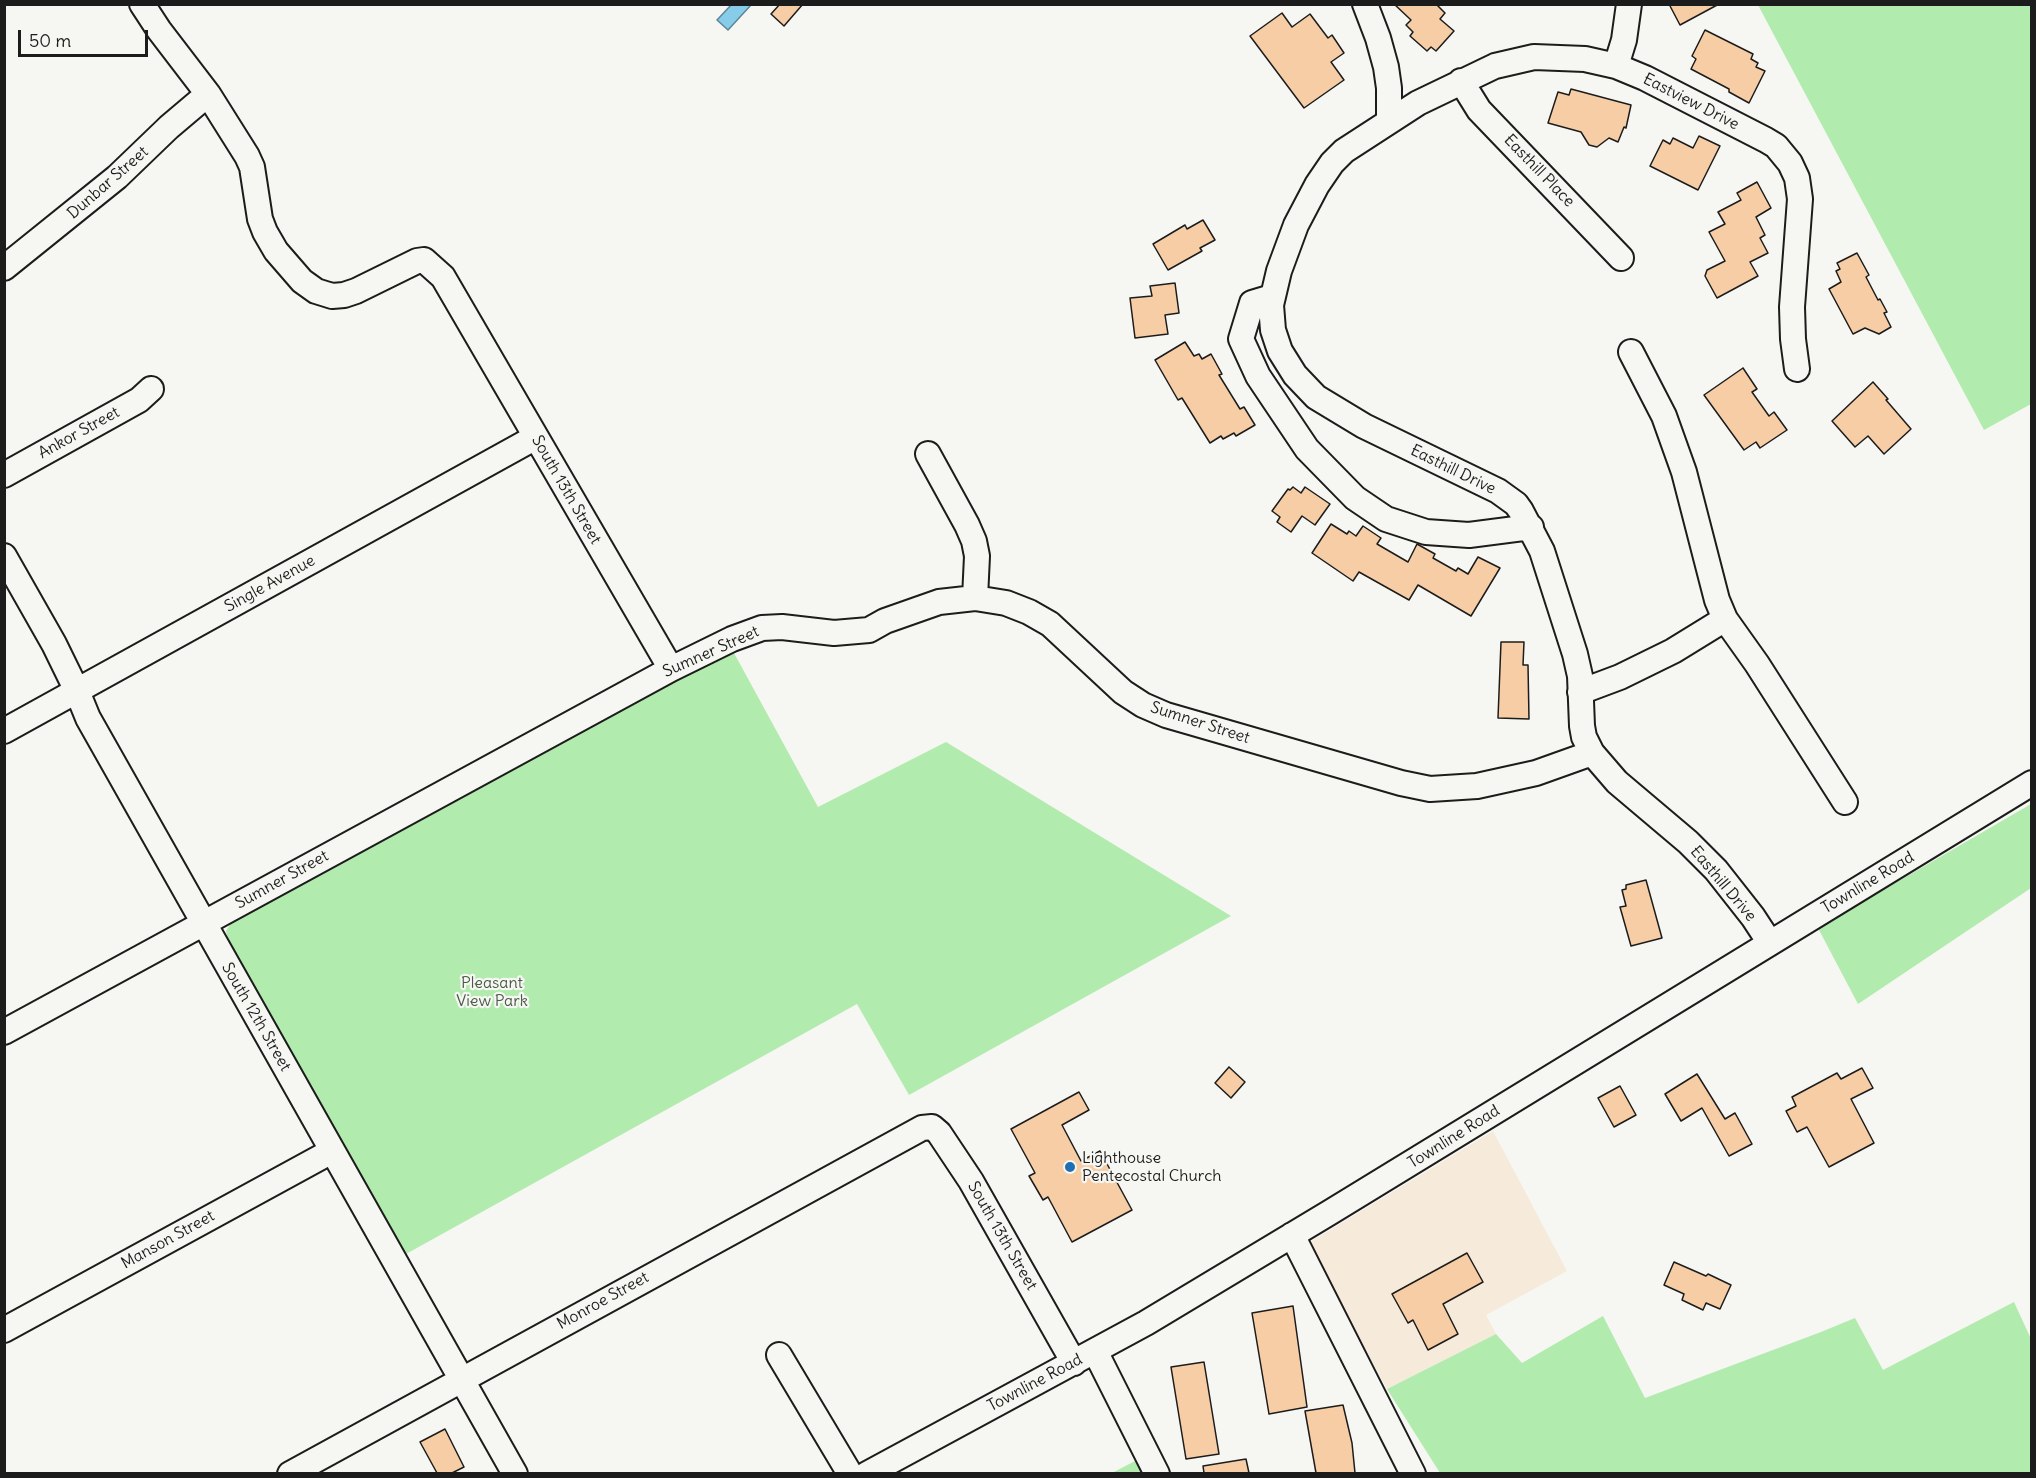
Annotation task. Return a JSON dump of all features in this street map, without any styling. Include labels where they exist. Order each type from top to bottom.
[{"type":"street","points":[[142,4],[208,94]]},
{"type":"street","points":[[1365,4],[1386,67],[1389,88],[1389,120]]},
{"type":"street","points":[[1616,66],[1624,40],[1629,4]]},
{"type":"street","name":"Eastview Drive","points":[[1389,120],[1461,81],[1507,62],[1534,57],[1566,57],[1616,66],[1645,78],[1766,140],[1784,154],[1791,163],[1797,178],[1800,199],[1792,315],[1797,369]]},
{"type":"street","name":"Easthill Place","points":[[1461,81],[1479,110],[1621,258]]},
{"type":"street","name":"Dunbar Street","points":[[4,268],[117,177],[169,127],[208,94]]},
{"type":"street","name":"South 13th Street","points":[[208,94],[252,167],[260,219],[265,232],[276,251],[302,281],[316,291],[332,296],[344,295],[424,260],[443,277],[671,669]]},
{"type":"street","name":"Easthill Drive","points":[[1389,120],[1344,151],[1332,163],[1317,185],[1285,254],[1272,297],[1271,323],[1280,351],[1295,375],[1316,397],[1364,426],[1498,491],[1516,504],[1531,527],[1542,551],[1575,654],[1582,726],[1584,737],[1592,753],[1617,782],[1688,842],[1716,870],[1770,943]]},
{"type":"street","points":[[1272,297],[1252,303],[1241,339],[1258,376],[1307,449],[1355,498],[1386,519],[1426,532],[1468,535],[1531,527]]},
{"type":"street","points":[[1631,352],[1664,416],[1680,460],[1717,600],[1725,619],[1757,664],[1845,802]]},
{"type":"street","name":"Ankor Street","points":[[4,475],[139,400],[151,389]]},
{"type":"street","name":"Single Avenue","points":[[4,731],[536,437]]},
{"type":"street","points":[[928,454],[974,541],[977,556],[975,598]]},
{"type":"street","name":"South 12th Street","points":[[4,556],[54,644],[88,718],[515,1473]]},
{"type":"street","name":"Sumner Street","points":[[4,1032],[671,669],[732,639],[762,628],[783,627],[849,633],[869,630],[896,617],[939,602],[975,598],[1006,603],[1050,624],[1123,692],[1143,705],[1166,715],[1401,783],[1437,789],[1477,786],[1524,777],[1592,753]]},
{"type":"street","points":[[1580,692],[1605,684],[1653,661],[1693,640],[1725,619]]},
{"type":"street","name":"Townline Road","points":[[867,1473],[1146,1323],[2031,783]]},
{"type":"street","name":"South 13th Street","points":[[916,1131],[932,1127],[939,1133],[971,1181],[1074,1363]]},
{"type":"street","name":"Monroe Street","points":[[290,1473],[916,1131]]},
{"type":"street","name":"Manson Street","points":[[4,1330],[332,1151]]},
{"type":"street","points":[[1292,1235],[1413,1473]]},
{"type":"street","points":[[1095,1351],[1157,1473]]},
{"type":"street","points":[[779,1355],[850,1473]]},
{"type":"shaded area","points":[[1493,1131],[1567,1271],[1486,1315],[1496,1334],[1387,1389],[1307,1244]]},
{"type":"green space","points":[[1758,5],[2031,5],[2031,404],[1984,430]]},
{"type":"green space","name":"Pleasant View Park","points":[[734,653],[818,807],[946,742],[1231,916],[909,1095],[857,1004],[406,1254],[228,939],[226,931],[231,923],[242,914],[624,706]]},
{"type":"green space","points":[[2031,804],[2031,888],[1858,1004],[1818,928]]},
{"type":"green space","points":[[2014,1302],[2031,1339],[2031,1473],[1440,1473],[1387,1389],[1496,1334],[1522,1363],[1603,1316],[1645,1398],[1855,1318],[1883,1370]]},
{"type":"green space","points":[[1137,1460],[1144,1474],[1110,1474]]},
{"type":"water","points":[[732,4],[751,5],[728,30],[717,20]]},
{"type":"building","points":[[780,4],[803,4],[784,26],[771,14]]},
{"type":"building","points":[[1394,4],[1436,4],[1445,13],[1440,19],[1454,31],[1436,51],[1431,47],[1427,51],[1410,36],[1413,32],[1406,25],[1411,20]]},
{"type":"building","points":[[1669,4],[1719,4],[1680,25]]},
{"type":"building","points":[[1282,13],[1292,27],[1310,14],[1328,38],[1332,35],[1344,53],[1331,62],[1344,80],[1304,108],[1250,36]]},
{"type":"building","points":[[1705,30],[1753,54],[1751,59],[1758,63],[1756,67],[1765,71],[1749,103],[1729,92],[1729,89],[1691,69],[1696,59],[1692,56]]},
{"type":"building","points":[[1571,89],[1631,105],[1626,128],[1624,127],[1618,142],[1609,138],[1597,147],[1589,145],[1581,132],[1548,123],[1558,92],[1569,95]]},
{"type":"building","points":[[1699,136],[1720,146],[1698,190],[1650,166],[1663,140],[1670,144],[1673,138],[1693,148]]},
{"type":"building","points":[[1757,182],[1771,208],[1756,217],[1765,235],[1760,238],[1768,253],[1750,262],[1758,276],[1717,298],[1705,276],[1707,270],[1725,261],[1709,232],[1725,224],[1718,212],[1741,200],[1737,193]]},
{"type":"building","points":[[1203,220],[1215,240],[1200,248],[1202,251],[1168,270],[1153,244],[1185,225],[1187,229]]},
{"type":"building","points":[[1857,253],[1869,275],[1866,277],[1887,312],[1884,313],[1891,327],[1879,334],[1865,328],[1853,334],[1829,289],[1841,282],[1836,271],[1840,269],[1837,263]]},
{"type":"building","points":[[1175,283],[1179,313],[1165,315],[1168,334],[1135,338],[1130,298],[1152,296],[1150,286]]},
{"type":"building","points":[[1185,342],[1194,356],[1199,354],[1202,359],[1211,354],[1222,374],[1219,375],[1240,409],[1244,407],[1255,425],[1236,436],[1234,433],[1223,439],[1221,436],[1210,443],[1182,398],[1178,400],[1155,360]]},
{"type":"building","points":[[1743,368],[1757,389],[1752,392],[1769,416],[1774,412],[1787,430],[1760,448],[1756,442],[1744,450],[1704,395]]},
{"type":"building","points":[[1873,382],[1911,429],[1884,454],[1868,436],[1855,447],[1832,421]]},
{"type":"building","points":[[1293,487],[1301,493],[1305,487],[1330,504],[1315,525],[1302,516],[1291,532],[1277,522],[1280,517],[1272,511],[1288,489]]},
{"type":"building","points":[[1331,524],[1347,534],[1349,531],[1356,536],[1363,526],[1381,538],[1377,544],[1408,562],[1417,544],[1435,554],[1433,558],[1456,571],[1458,568],[1468,574],[1478,557],[1500,568],[1471,616],[1418,585],[1409,600],[1359,572],[1353,581],[1312,553]]},
{"type":"building","points":[[1501,642],[1524,642],[1523,665],[1528,665],[1529,719],[1498,718]]},
{"type":"building","points":[[1646,880],[1662,938],[1631,946],[1620,907],[1626,906],[1622,890],[1626,889],[1626,885]]},
{"type":"building","points":[[1229,1067],[1245,1082],[1231,1098],[1215,1083]]},
{"type":"building","points":[[1862,1068],[1873,1088],[1851,1099],[1874,1143],[1829,1167],[1807,1127],[1797,1132],[1786,1111],[1796,1106],[1792,1097],[1837,1073],[1841,1079]]},
{"type":"building","points":[[1697,1074],[1725,1119],[1735,1113],[1752,1144],[1729,1156],[1702,1108],[1681,1121],[1665,1094]]},
{"type":"building","points":[[1620,1086],[1636,1115],[1614,1127],[1598,1098]]},
{"type":"building","name":"Lighthouse Pentecostal Church","points":[[1079,1092],[1089,1110],[1062,1125],[1081,1161],[1100,1151],[1132,1210],[1072,1242],[1048,1197],[1043,1200],[1029,1176],[1035,1173],[1011,1129]]},
{"type":"building","points":[[1467,1253],[1483,1282],[1443,1304],[1458,1334],[1428,1350],[1413,1320],[1408,1323],[1392,1294]]},
{"type":"building","points":[[1674,1262],[1731,1285],[1720,1309],[1706,1303],[1703,1310],[1682,1300],[1684,1294],[1664,1285]]},
{"type":"building","points":[[1293,1306],[1307,1407],[1269,1414],[1252,1313]]},
{"type":"building","points":[[1204,1362],[1219,1454],[1186,1459],[1171,1367]]},
{"type":"building","points":[[1343,1405],[1352,1443],[1355,1473],[1316,1473],[1305,1411]]},
{"type":"building","points":[[445,1429],[464,1467],[452,1473],[437,1473],[420,1442]]},
{"type":"building","points":[[1246,1459],[1249,1473],[1204,1473],[1203,1466]]},
{"type":"place","name":"Lighthouse Pentecostal Church","points":[[1070,1167]]}]
